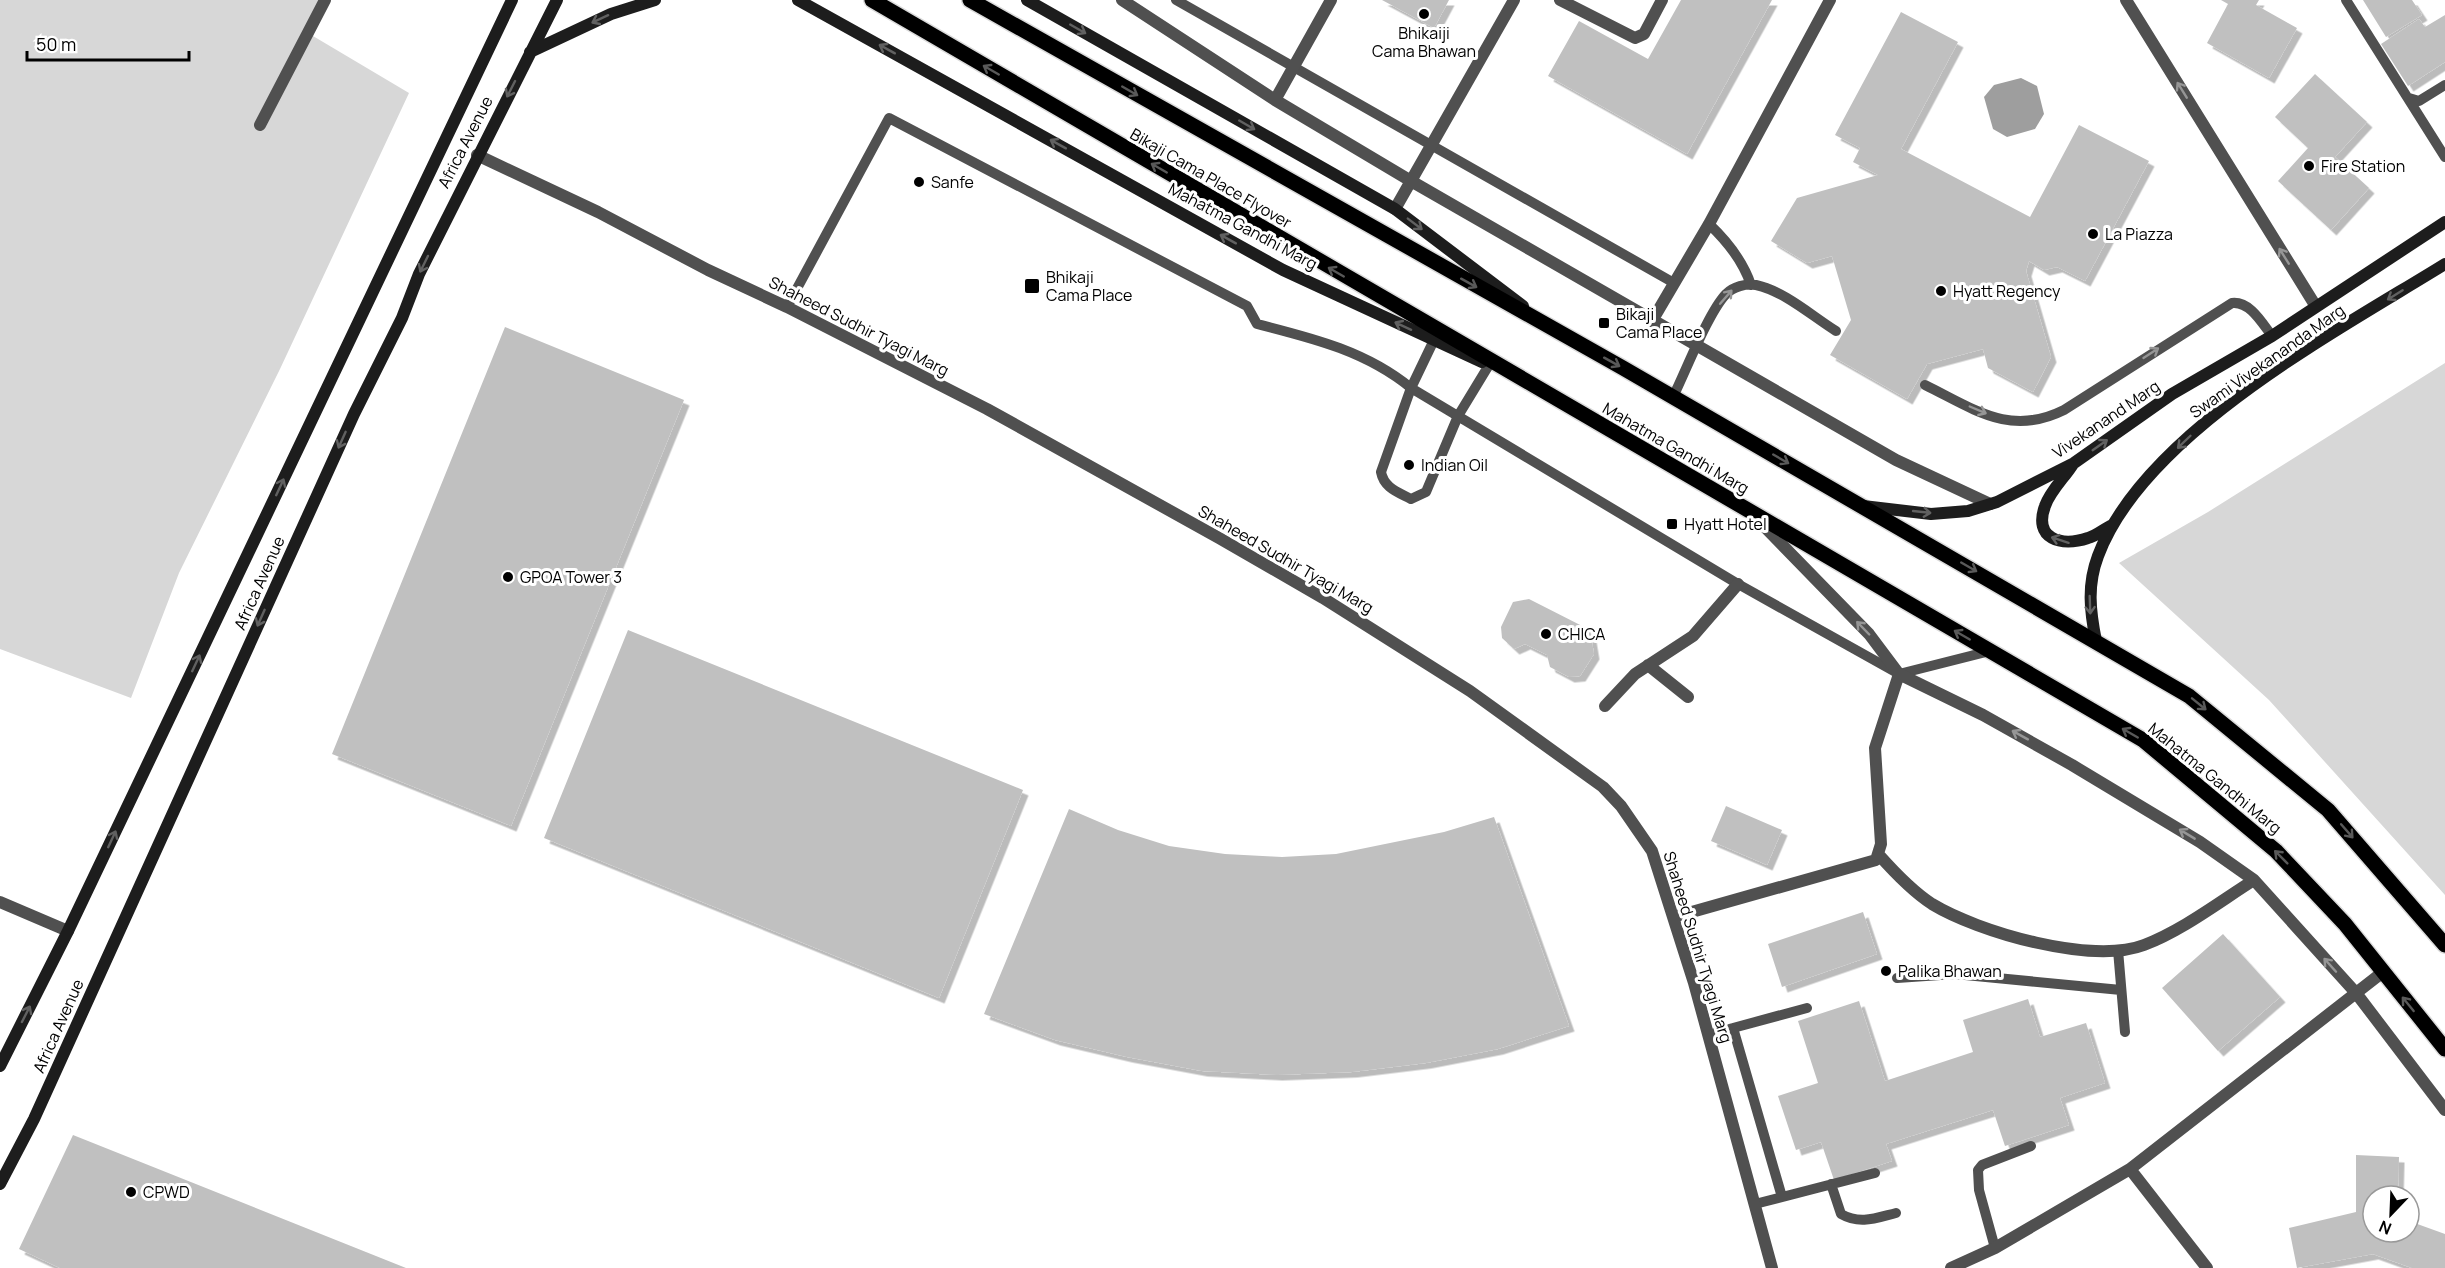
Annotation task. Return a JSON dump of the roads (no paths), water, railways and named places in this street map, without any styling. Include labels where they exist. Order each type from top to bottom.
[{"type":"main road","name":"Bikaji Cama Place Flyover","points":[[872,0],[1532,386]]},
{"type":"main road","points":[[970,0],[1308,193],[1673,397],[2096,640],[2189,696],[2328,810],[2445,945]]},
{"type":"main road","name":"Mahatma Gandhi Marg","points":[[1532,386],[2143,740],[2276,851],[2345,924],[2445,1049]]},
{"type":"street","points":[[260,126],[325,0]]},
{"type":"street","name":"Africa Avenue","points":[[1,1060],[68,931],[512,0]]},
{"type":"street","name":"Africa Avenue","points":[[0,1184],[34,1119],[354,414],[477,155],[557,0]]},
{"type":"street","points":[[530,52],[611,14],[655,0]]},
{"type":"street","name":"Mahatma Gandhi Marg","points":[[798,0],[1283,270],[1532,386]]},
{"type":"street","points":[[1027,0],[1395,209],[1560,334]]},
{"type":"street","points":[[1122,0],[1275,100],[1411,181],[1896,460],[1989,504]]},
{"type":"street","points":[[1275,100],[1331,0]]},
{"type":"street","points":[[1395,209],[1514,0]]},
{"type":"street","points":[[1560,0],[1635,38],[1644,33],[1662,0]]},
{"type":"street","points":[[1652,321],[1709,224],[1830,0]]},
{"type":"street","points":[[2126,0],[2315,305]]},
{"type":"street","name":"Shaheed Sudhir Tyagi Marg","points":[[477,155],[598,212],[708,270],[787,306],[987,409],[1209,532],[1323,598],[1470,690],[1585,772],[1621,806],[1652,851],[1674,917],[1708,1035],[1772,1268]]},
{"type":"street","name":"Swami Vivekananda Marg","points":[[2315,305],[2445,222]]},
{"type":"street","name":"Swami Vivekananda Marg","points":[[2096,640],[2089,606],[2091,580],[2097,556],[2113,524],[2141,483],[2210,417],[2326,337],[2445,264]]},
{"type":"street","name":"Vivekanand Marg","points":[[1863,506],[1931,514],[1968,512],[1989,504],[2074,463],[2172,394],[2272,336],[2315,305]]},
{"type":"street","points":[[2074,463],[2045,504],[2041,524],[2046,535],[2066,544],[2090,538],[2113,524]]},
{"type":"street","points":[[1751,512],[1869,634],[1899,674],[1983,715],[2072,765],[2200,842],[2254,880],[2356,993],[2445,1110]]},
{"type":"street","points":[[1605,706],[1635,674],[1693,636],[1738,585]]},
{"type":"street","points":[[1648,665],[1688,697]]},
{"type":"street","points":[[1674,917],[1872,864],[1879,855],[1881,844],[1874,771],[1875,748],[1899,674]]},
{"type":"street","points":[[1879,855],[1901,879],[1932,904],[1976,925],[2028,942],[2102,952],[2142,946],[2254,880]]},
{"type":"street","points":[[0,902],[68,931]]},
{"type":"street","points":[[0,911],[15,908]]},
{"type":"street","points":[[1951,1268],[1995,1248],[2130,1169],[2383,972]]},
{"type":"street","points":[[2130,1169],[2207,1268]]},
{"type":"lane","points":[[1176,0],[1674,283]]},
{"type":"lane","points":[[2346,0],[2445,158]]},
{"type":"lane","points":[[2409,98],[2419,101],[2445,85]]},
{"type":"lane","points":[[787,306],[889,118],[1247,306],[1257,324],[1325,342],[1387,368],[1411,388],[1738,585],[1899,674],[1990,651]]},
{"type":"lane","points":[[1709,224],[1727,241],[1746,271],[1751,285]]},
{"type":"lane","points":[[1673,397],[1725,295],[1732,289],[1751,285],[1780,296],[1836,331]]},
{"type":"lane","points":[[1925,385],[1991,416],[2017,422],[2038,421],[2064,410],[2232,303],[2243,304],[2253,311],[2272,336]]},
{"type":"lane","points":[[1434,340],[1411,388],[1381,472],[1385,485],[1411,499],[1426,492],[1458,416],[1489,365]]},
{"type":"lane","points":[[2118,950],[2125,1032]]},
{"type":"lane","points":[[1897,978],[1955,974],[2121,990]]},
{"type":"lane","points":[[1708,1035],[1807,1008]]},
{"type":"lane","points":[[1733,1028],[1782,1197]]},
{"type":"lane","points":[[1995,1248],[1979,1190],[1978,1170],[1982,1165],[2031,1146]]},
{"type":"lane","points":[[1755,1204],[1875,1173]]},
{"type":"lane","points":[[1831,1184],[1841,1214],[1850,1219],[1861,1222],[1896,1213]]},
{"type":"place","name":"Bhikaiji Cama Bhawan","points":[[1424,14]]},
{"type":"place","name":"Fire Station","points":[[2309,166]]},
{"type":"place","name":"Sanfe","points":[[919,182]]},
{"type":"place","name":"La Piazza","points":[[2093,234]]},
{"type":"place","name":"Bhikaji Cama Place","points":[[1032,286]]},
{"type":"place","name":"Hyatt Regency","points":[[1941,291]]},
{"type":"place","name":"Bikaji Cama Place","points":[[1604,323]]},
{"type":"place","name":"Indian Oil","points":[[1409,465]]},
{"type":"place","name":"Hyatt Hotel","points":[[1672,524]]},
{"type":"place","name":"GPOA Tower 3","points":[[508,577]]},
{"type":"place","name":"CHICA","points":[[1546,634]]},
{"type":"place","name":"Palika Bhawan","points":[[1886,971]]},
{"type":"place","name":"CPWD","points":[[131,1192]]}]
